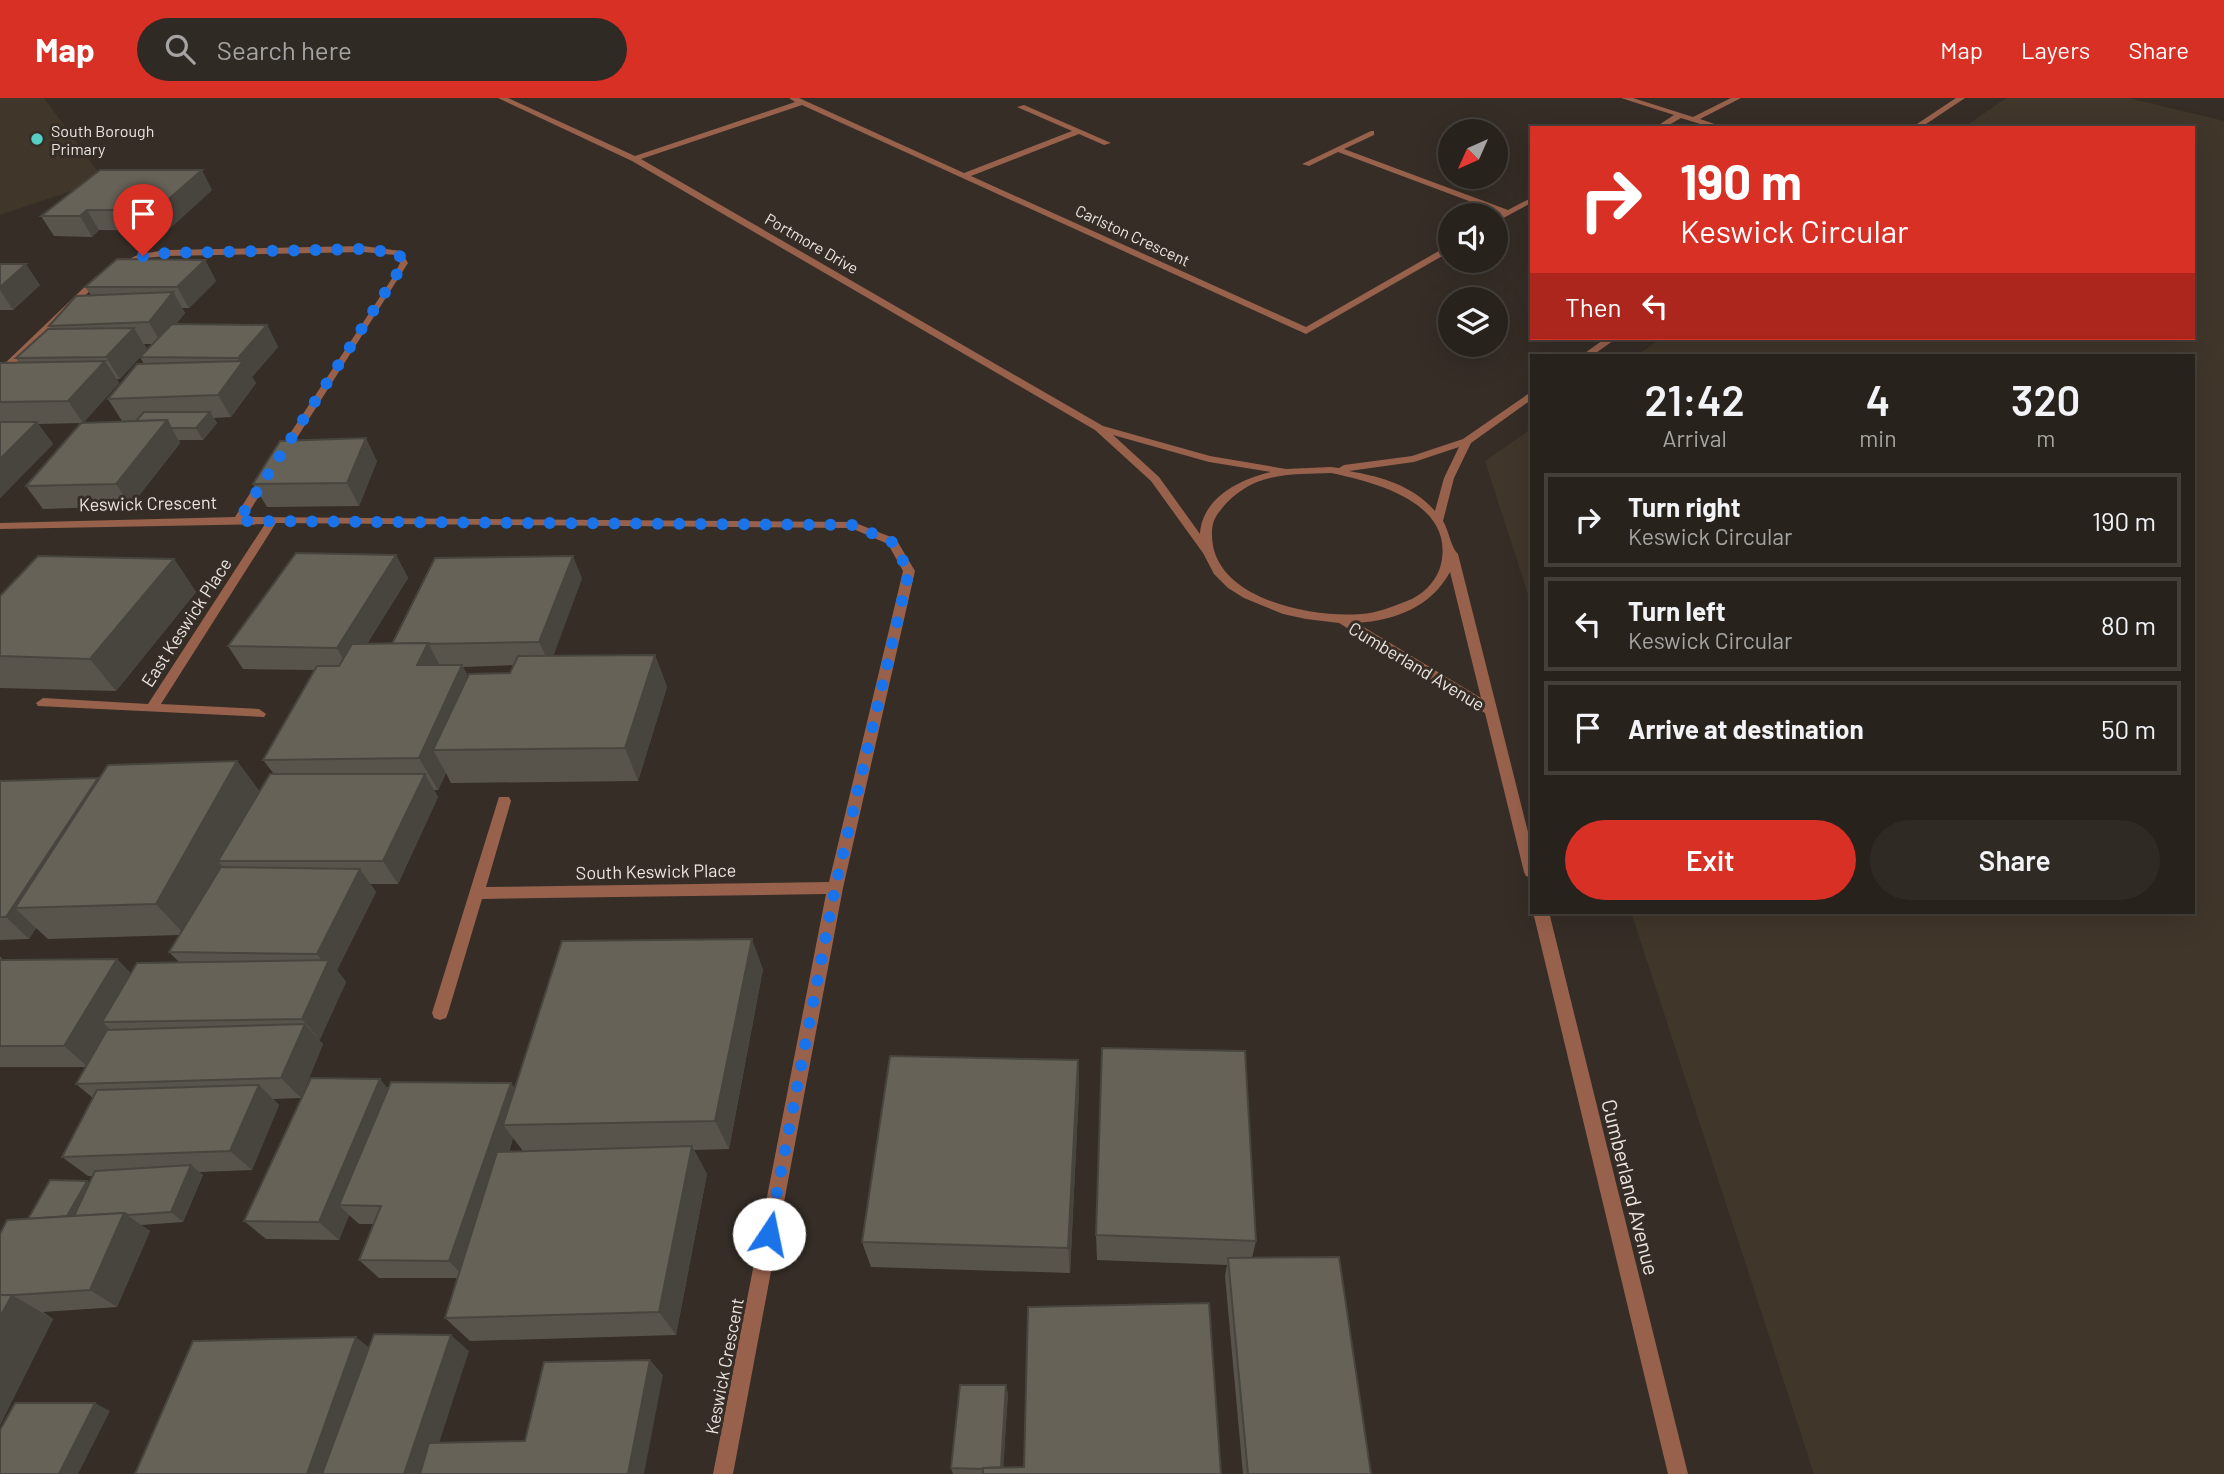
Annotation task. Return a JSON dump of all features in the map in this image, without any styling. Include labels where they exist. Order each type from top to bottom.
[{"type":"street","name":"Portmore Drive","points":[[502,98],[635,159],[1099,428],[1155,479],[1206,550]]},
{"type":"street","points":[[1625,98],[1715,126]]},
{"type":"street","points":[[1694,120],[1737,98]]},
{"type":"street","points":[[1918,126],[1961,98]]},
{"type":"street","points":[[635,159],[798,100]]},
{"type":"street","name":"Carlston Crescent","points":[[798,100],[1306,331],[1438,255]]},
{"type":"street","points":[[1021,107],[1107,143]]},
{"type":"street","points":[[1662,126],[1680,116]]},
{"type":"street","points":[[966,175],[1080,131]]},
{"type":"street","points":[[1306,164],[1371,133]]},
{"type":"street","points":[[1336,149],[1481,203]]},
{"type":"street","points":[[1508,213],[1530,201]]},
{"type":"street","points":[[0,373],[104,273],[123,262],[167,253],[363,249],[398,253],[404,263],[397,277],[238,521]]},
{"type":"street","points":[[1588,354],[1609,340]]},
{"type":"street","points":[[1331,470],[1374,479],[1411,496],[1438,520],[1450,547],[1445,574],[1424,597],[1389,614],[1343,620],[1296,615],[1253,599],[1222,576],[1206,550],[1206,522],[1222,498],[1251,481],[1288,471],[1331,470],[1414,459],[1467,440],[1530,396]]},
{"type":"street","name":"Portmore Drive","points":[[1099,428],[1209,460],[1288,471]]},
{"type":"street","points":[[1438,520],[1449,478],[1467,440]]},
{"type":"street","name":"Keswick Crescent","points":[[0,526],[273,520],[853,525],[892,542],[909,571],[835,888],[723,1474]]},
{"type":"street","name":"East Keswick Place","points":[[152,708],[273,520]]},
{"type":"street","name":"Cumberland Avenue","points":[[1450,547],[1530,868]]},
{"type":"street","name":"Cumberland Avenue","points":[[1343,620],[1492,711]]},
{"type":"street","name":"East Keswick Place","points":[[43,703],[259,714]]},
{"type":"street","points":[[440,1013],[504,801]]},
{"type":"street","name":"South Keswick Place","points":[[477,893],[835,888]]},
{"type":"street","name":"Cumberland Avenue","points":[[1541,914],[1678,1474]]},
{"type":"shaded area","name":"South Borough Primary","points":[[0,98],[44,98],[104,180],[0,215]]},
{"type":"shaded area","points":[[2006,98],[2129,98],[2224,121],[2224,1474],[1814,1474],[1632,914],[2195,914],[2195,354],[1638,354],[1659,340],[2195,340],[2195,126],[1966,126]]},
{"type":"shaded area","points":[[1530,430],[1530,601],[1485,461]]},
{"type":"building","points":[[100,170],[202,170],[156,210],[87,210],[80,216],[41,216]]},
{"type":"building","points":[[117,259],[205,260],[177,287],[85,287]]},
{"type":"building","points":[[0,264],[26,264],[0,287]]},
{"type":"building","points":[[173,292],[149,322],[49,326],[76,296]]},
{"type":"building","points":[[172,324],[267,325],[238,358],[140,357]]},
{"type":"building","points":[[134,328],[106,357],[16,358],[48,329]]},
{"type":"building","points":[[105,361],[68,401],[0,402],[0,363]]},
{"type":"building","points":[[243,361],[218,395],[108,399],[137,364]]},
{"type":"building","points":[[144,412],[210,412],[196,428],[171,428],[167,420],[136,421]]},
{"type":"building","points":[[167,420],[116,484],[26,486],[81,423]]},
{"type":"building","points":[[0,422],[37,422],[0,459]]},
{"type":"building","points":[[366,438],[347,483],[253,484],[280,441]]},
{"type":"building","points":[[296,553],[396,555],[337,648],[228,646]]},
{"type":"building","points":[[38,556],[174,559],[90,659],[0,656],[0,596]]},
{"type":"building","points":[[573,556],[539,642],[392,644],[435,558]]},
{"type":"building","points":[[428,643],[417,665],[462,665],[419,758],[263,760],[317,666],[339,666],[352,644]]},
{"type":"building","points":[[655,655],[625,748],[433,750],[469,674],[510,673],[518,656]]},
{"type":"building","points":[[237,761],[156,904],[15,908],[108,765]]},
{"type":"building","points":[[270,774],[425,774],[383,861],[218,861]]},
{"type":"building","points":[[98,778],[6,917],[0,917],[0,781]]},
{"type":"building","points":[[221,867],[360,869],[317,954],[169,952]]},
{"type":"building","points":[[752,939],[715,1121],[503,1125],[562,941]]},
{"type":"building","points":[[117,959],[64,1046],[0,1046],[0,960]]},
{"type":"building","points":[[329,960],[302,1019],[102,1022],[137,963]]},
{"type":"building","points":[[305,1024],[281,1078],[76,1084],[107,1030]]},
{"type":"building","points":[[1102,1048],[1245,1051],[1256,1241],[1096,1235]]},
{"type":"building","points":[[890,1056],[1078,1060],[1068,1248],[862,1242]]},
{"type":"building","points":[[311,1078],[380,1079],[319,1222],[244,1221]]},
{"type":"building","points":[[391,1082],[511,1083],[449,1261],[359,1260],[381,1206],[339,1205]]},
{"type":"building","points":[[259,1085],[230,1151],[62,1157],[97,1090]]},
{"type":"building","points":[[692,1146],[659,1312],[445,1318],[497,1152]]},
{"type":"building","points":[[191,1165],[171,1212],[74,1216],[95,1171]]},
{"type":"building","points":[[50,1180],[87,1181],[67,1216],[28,1219]]},
{"type":"building","points":[[124,1213],[90,1290],[0,1295],[0,1234],[7,1220]]},
{"type":"building","points":[[1339,1257],[1371,1474],[1248,1474],[1228,1258]]},
{"type":"building","points":[[0,1295],[12,1295],[0,1317]]},
{"type":"building","points":[[1209,1303],[1221,1474],[983,1474],[983,1468],[1024,1467],[1028,1307]]},
{"type":"building","points":[[374,1334],[451,1335],[404,1474],[322,1474]]},
{"type":"building","points":[[356,1337],[307,1474],[135,1474],[193,1341]]},
{"type":"building","points":[[650,1360],[628,1474],[420,1474],[429,1443],[525,1441],[544,1362]]},
{"type":"building","points":[[960,1385],[1006,1385],[1001,1467],[951,1468]]},
{"type":"building","points":[[15,1403],[95,1403],[59,1474],[0,1474],[0,1430]]},
{"type":"place","name":"South Borough Primary","points":[[37,139]]},
{"type":"route","points":[[143,256],[167,253],[363,249],[398,253],[404,263],[238,521],[853,525],[892,542],[909,571],[835,888],[769,1234]]}]
